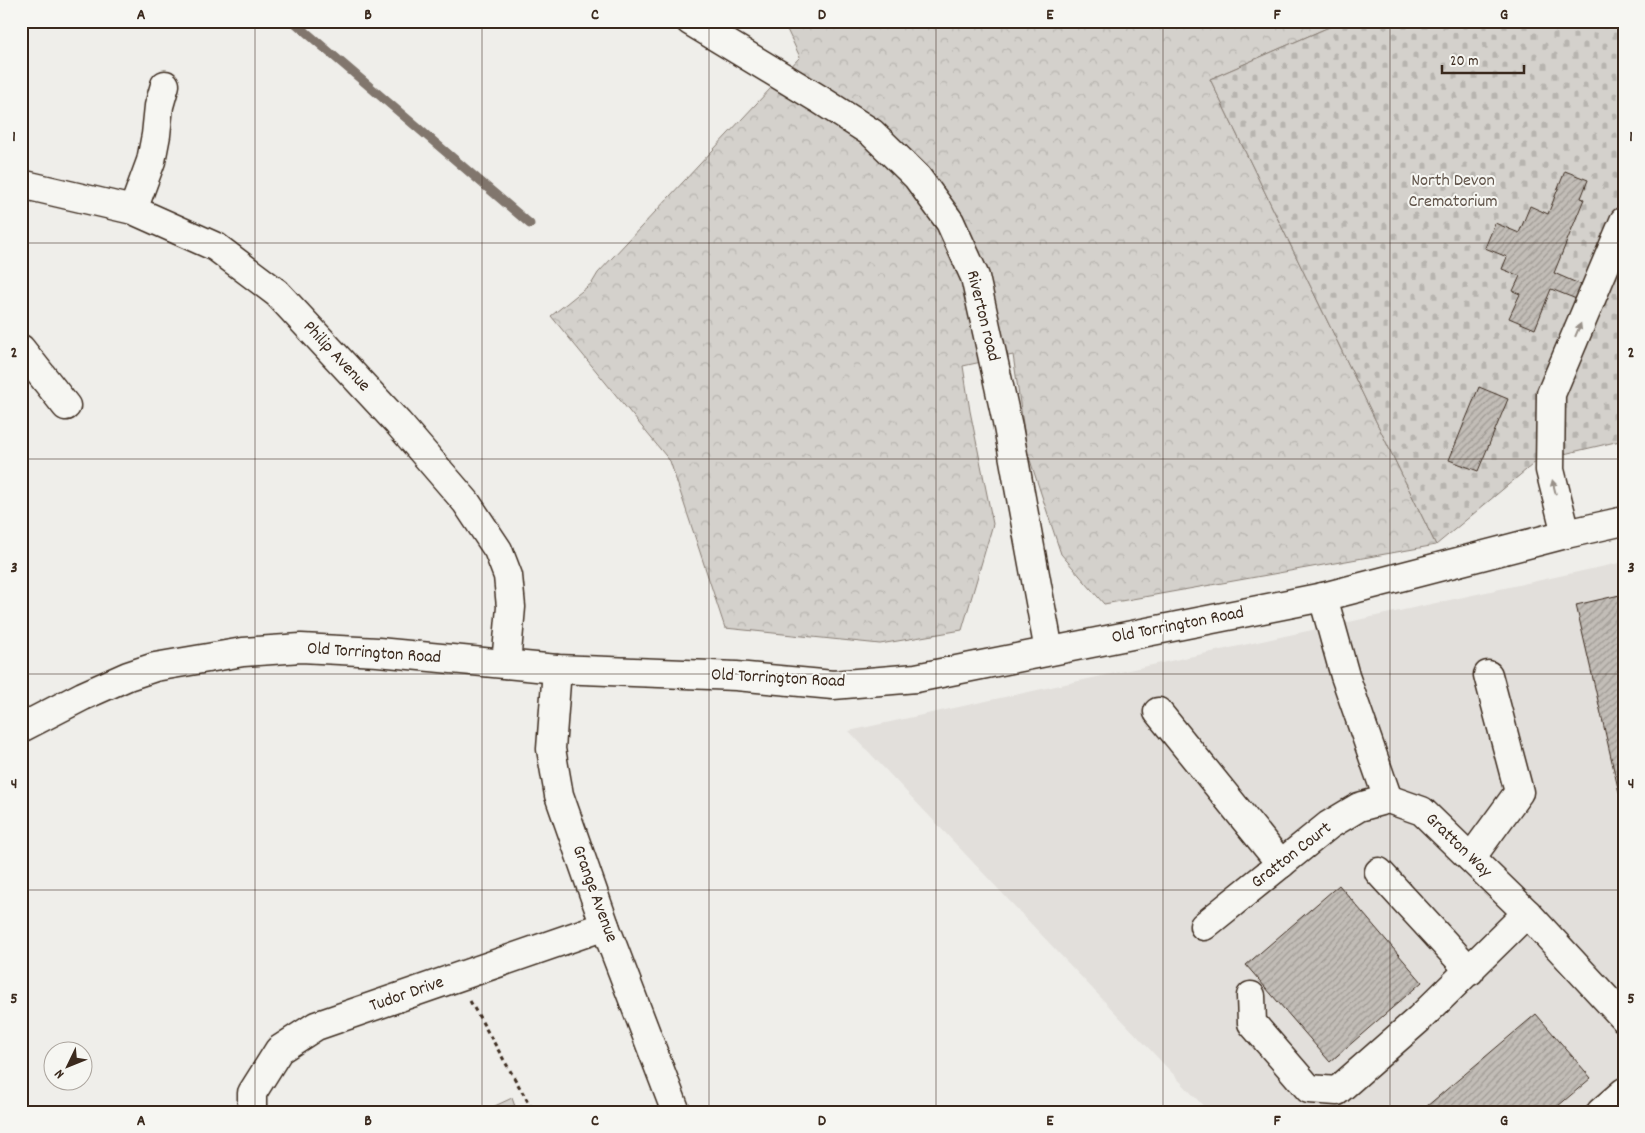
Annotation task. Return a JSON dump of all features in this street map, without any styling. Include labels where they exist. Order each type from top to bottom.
[{"type":"street","name":"Riverton road","points":[[690,21],[819,98],[872,133],[917,177],[950,222],[976,277],[1008,427],[1049,651]]},
{"type":"street","points":[[134,210],[151,161],[159,106],[165,85]]},
{"type":"street","name":"Philip Avenue","points":[[21,184],[134,210],[216,247],[277,293],[398,423],[466,502],[498,550],[508,576],[511,607],[506,664]]},
{"type":"street","points":[[1566,534],[1550,470],[1551,394],[1624,221]]},
{"type":"street","points":[[21,349],[66,406]]},
{"type":"street","name":"Old Torrington Road","points":[[21,728],[83,696],[128,676],[155,667],[243,652],[301,648],[378,652],[557,669],[736,676],[833,685],[916,678],[1323,597],[1566,534],[1624,522]]},
{"type":"street","points":[[1323,597],[1345,676],[1388,799]]},
{"type":"street","name":"Grange Avenue","points":[[557,669],[551,749],[559,795],[605,926],[676,1112]]},
{"type":"street","points":[[1471,858],[1519,792],[1488,675]]},
{"type":"street","points":[[1158,712],[1281,864]]},
{"type":"street","name":"Gratton Court","points":[[1204,926],[1319,833],[1359,807],[1388,799]]},
{"type":"street","name":"Gratton Way","points":[[1388,799],[1422,811],[1527,913],[1624,1018]]},
{"type":"street","points":[[1379,872],[1470,972]]},
{"type":"street","points":[[1251,996],[1252,1024],[1309,1089],[1337,1092],[1420,1020],[1527,913]]},
{"type":"street","name":"Tudor Drive","points":[[252,1112],[252,1093],[280,1050],[316,1026],[605,926]]},
{"type":"street","points":[[1601,1112],[1624,1092]]},
{"type":"path","points":[[461,976],[472,1004],[521,1087],[531,1107],[530,1112]]},
{"type":"shaded area","points":[[1624,562],[1624,1112],[1209,1112],[849,731]]},
{"type":"green space","points":[[783,21],[1343,21],[1210,79],[1436,545],[1104,604],[1061,554],[1027,451],[1013,355],[963,366],[970,411],[993,524],[962,630],[880,644],[725,628],[670,461],[551,316],[592,283],[598,273],[800,57]]},
{"type":"green space","name":"North Devon Crematorium","points":[[1343,21],[1624,21],[1624,440],[1538,460],[1436,545],[1210,79]]},
{"type":"green space","points":[[512,1098],[517,1112],[482,1112]]},
{"type":"building","name":"North Devon Crematorium","points":[[1565,171],[1588,180],[1581,198],[1584,199],[1554,273],[1584,286],[1579,300],[1551,289],[1535,329],[1509,318],[1520,294],[1513,291],[1520,276],[1502,269],[1507,257],[1485,248],[1495,223],[1519,233],[1530,206],[1548,214]]},
{"type":"building","points":[[1479,387],[1508,399],[1478,471],[1449,460]]},
{"type":"building","points":[[1624,594],[1624,814],[1576,605]]},
{"type":"building","points":[[1339,885],[1422,982],[1330,1062],[1246,965]]},
{"type":"building","points":[[1536,1014],[1591,1078],[1551,1112],[1420,1112]]},
{"type":"waterway","points":[[293,21],[530,224]]}]
